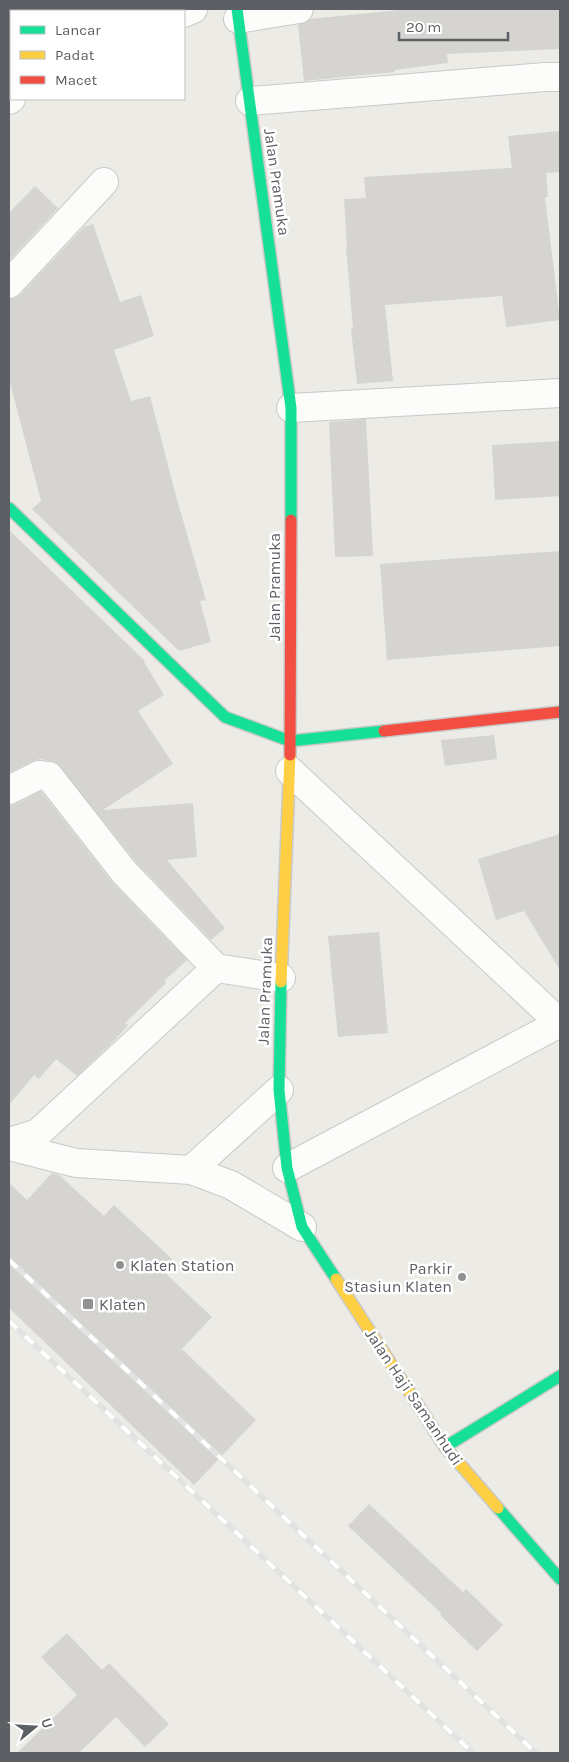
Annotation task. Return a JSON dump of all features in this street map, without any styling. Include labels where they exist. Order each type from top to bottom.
[{"type":"street","points":[[238,14],[299,9]]},
{"type":"street","name":"Jalan Pramuka","points":[[238,14],[291,408],[290,771],[281,978],[279,1090],[287,1168]]},
{"type":"street","points":[[250,100],[560,77]]},
{"type":"street","points":[[9,284],[104,182]]},
{"type":"street","points":[[291,408],[560,393]]},
{"type":"street","points":[[9,508],[225,717],[290,741],[560,712]]},
{"type":"street","points":[[287,1168],[560,1023],[290,771]]},
{"type":"street","points":[[9,790],[39,775],[49,776],[124,872],[216,968],[281,978]]},
{"type":"street","points":[[9,1142],[38,1133],[216,968]]},
{"type":"street","points":[[190,1170],[279,1090]]},
{"type":"street","name":"Jalan Haji Samanhudi","points":[[9,1146],[76,1163],[190,1170],[231,1185],[302,1227]]},
{"type":"street","name":"Jalan Haji Samanhudi","points":[[287,1168],[302,1227],[445,1447],[560,1579]]},
{"type":"street","points":[[445,1447],[560,1376]]},
{"type":"building","points":[[409,9],[560,9],[560,49],[447,54],[448,63],[395,70],[395,72],[304,81],[298,25],[310,19]]},
{"type":"building","points":[[560,131],[560,172],[546,173],[548,197],[545,197],[560,320],[506,327],[502,296],[385,305],[393,381],[357,384],[351,329],[353,329],[344,199],[366,198],[364,177],[512,168],[508,136]]},
{"type":"building","points":[[35,186],[58,208],[9,261],[9,213]]},
{"type":"building","points":[[93,224],[120,302],[141,295],[154,336],[114,350],[131,401],[150,396],[206,600],[200,601],[211,642],[179,651],[32,509],[41,501],[9,379],[9,299],[14,299],[20,295],[84,227]]},
{"type":"building","points":[[366,419],[373,556],[335,557],[329,422]]},
{"type":"building","points":[[560,441],[560,496],[495,500],[492,445]]},
{"type":"building","points":[[9,530],[145,661],[164,695],[138,711],[173,764],[103,810],[193,803],[197,857],[167,860],[225,928],[211,940],[136,862],[57,763],[41,759],[9,773]]},
{"type":"building","points":[[560,551],[560,646],[387,660],[380,564]]},
{"type":"building","points":[[494,735],[497,759],[445,766],[441,740]]},
{"type":"building","points":[[41,791],[112,882],[187,960],[164,981],[166,983],[125,1023],[128,1025],[114,1041],[77,1076],[56,1059],[39,1079],[34,1075],[9,1105],[9,806]]},
{"type":"building","points":[[560,834],[560,970],[524,911],[496,920],[478,859]]},
{"type":"building","points":[[379,932],[388,1033],[338,1037],[328,936]]},
{"type":"building","points":[[52,1173],[59,1175],[104,1216],[114,1205],[172,1259],[162,1270],[212,1317],[182,1349],[256,1420],[194,1485],[9,1308],[9,1183],[27,1200]]},
{"type":"building","points":[[369,1504],[463,1592],[466,1589],[503,1625],[477,1651],[440,1615],[442,1614],[348,1526]]},
{"type":"building","points":[[67,1633],[102,1670],[109,1663],[169,1724],[145,1747],[116,1717],[79,1753],[17,1753],[77,1695],[41,1657]]},
{"type":"railway","points":[[9,1260],[536,1753]]},
{"type":"railway","points":[[9,1321],[473,1753]]},
{"type":"traffic: fast","points":[[237,9],[291,408],[291,520]]},
{"type":"traffic: fast","points":[[9,508],[225,717],[290,741],[384,731]]},
{"type":"traffic: fast","points":[[281,982],[279,1090],[287,1168],[302,1227],[336,1279]]},
{"type":"traffic: fast","points":[[445,1447],[560,1376]]},
{"type":"traffic: fast","points":[[498,1508],[560,1579]]},
{"type":"traffic: slow","points":[[281,982],[290,755]]},
{"type":"traffic: slow","points":[[336,1279],[445,1447],[498,1508]]},
{"type":"traffic: jam","points":[[290,755],[291,520]]},
{"type":"traffic: jam","points":[[384,731],[560,712]]},
{"type":"place","name":"Klaten Station","points":[[120,1265]]},
{"type":"place","name":"Parkir Stasiun Klaten","points":[[462,1277]]},
{"type":"place","name":"Klaten","points":[[88,1304]]}]
